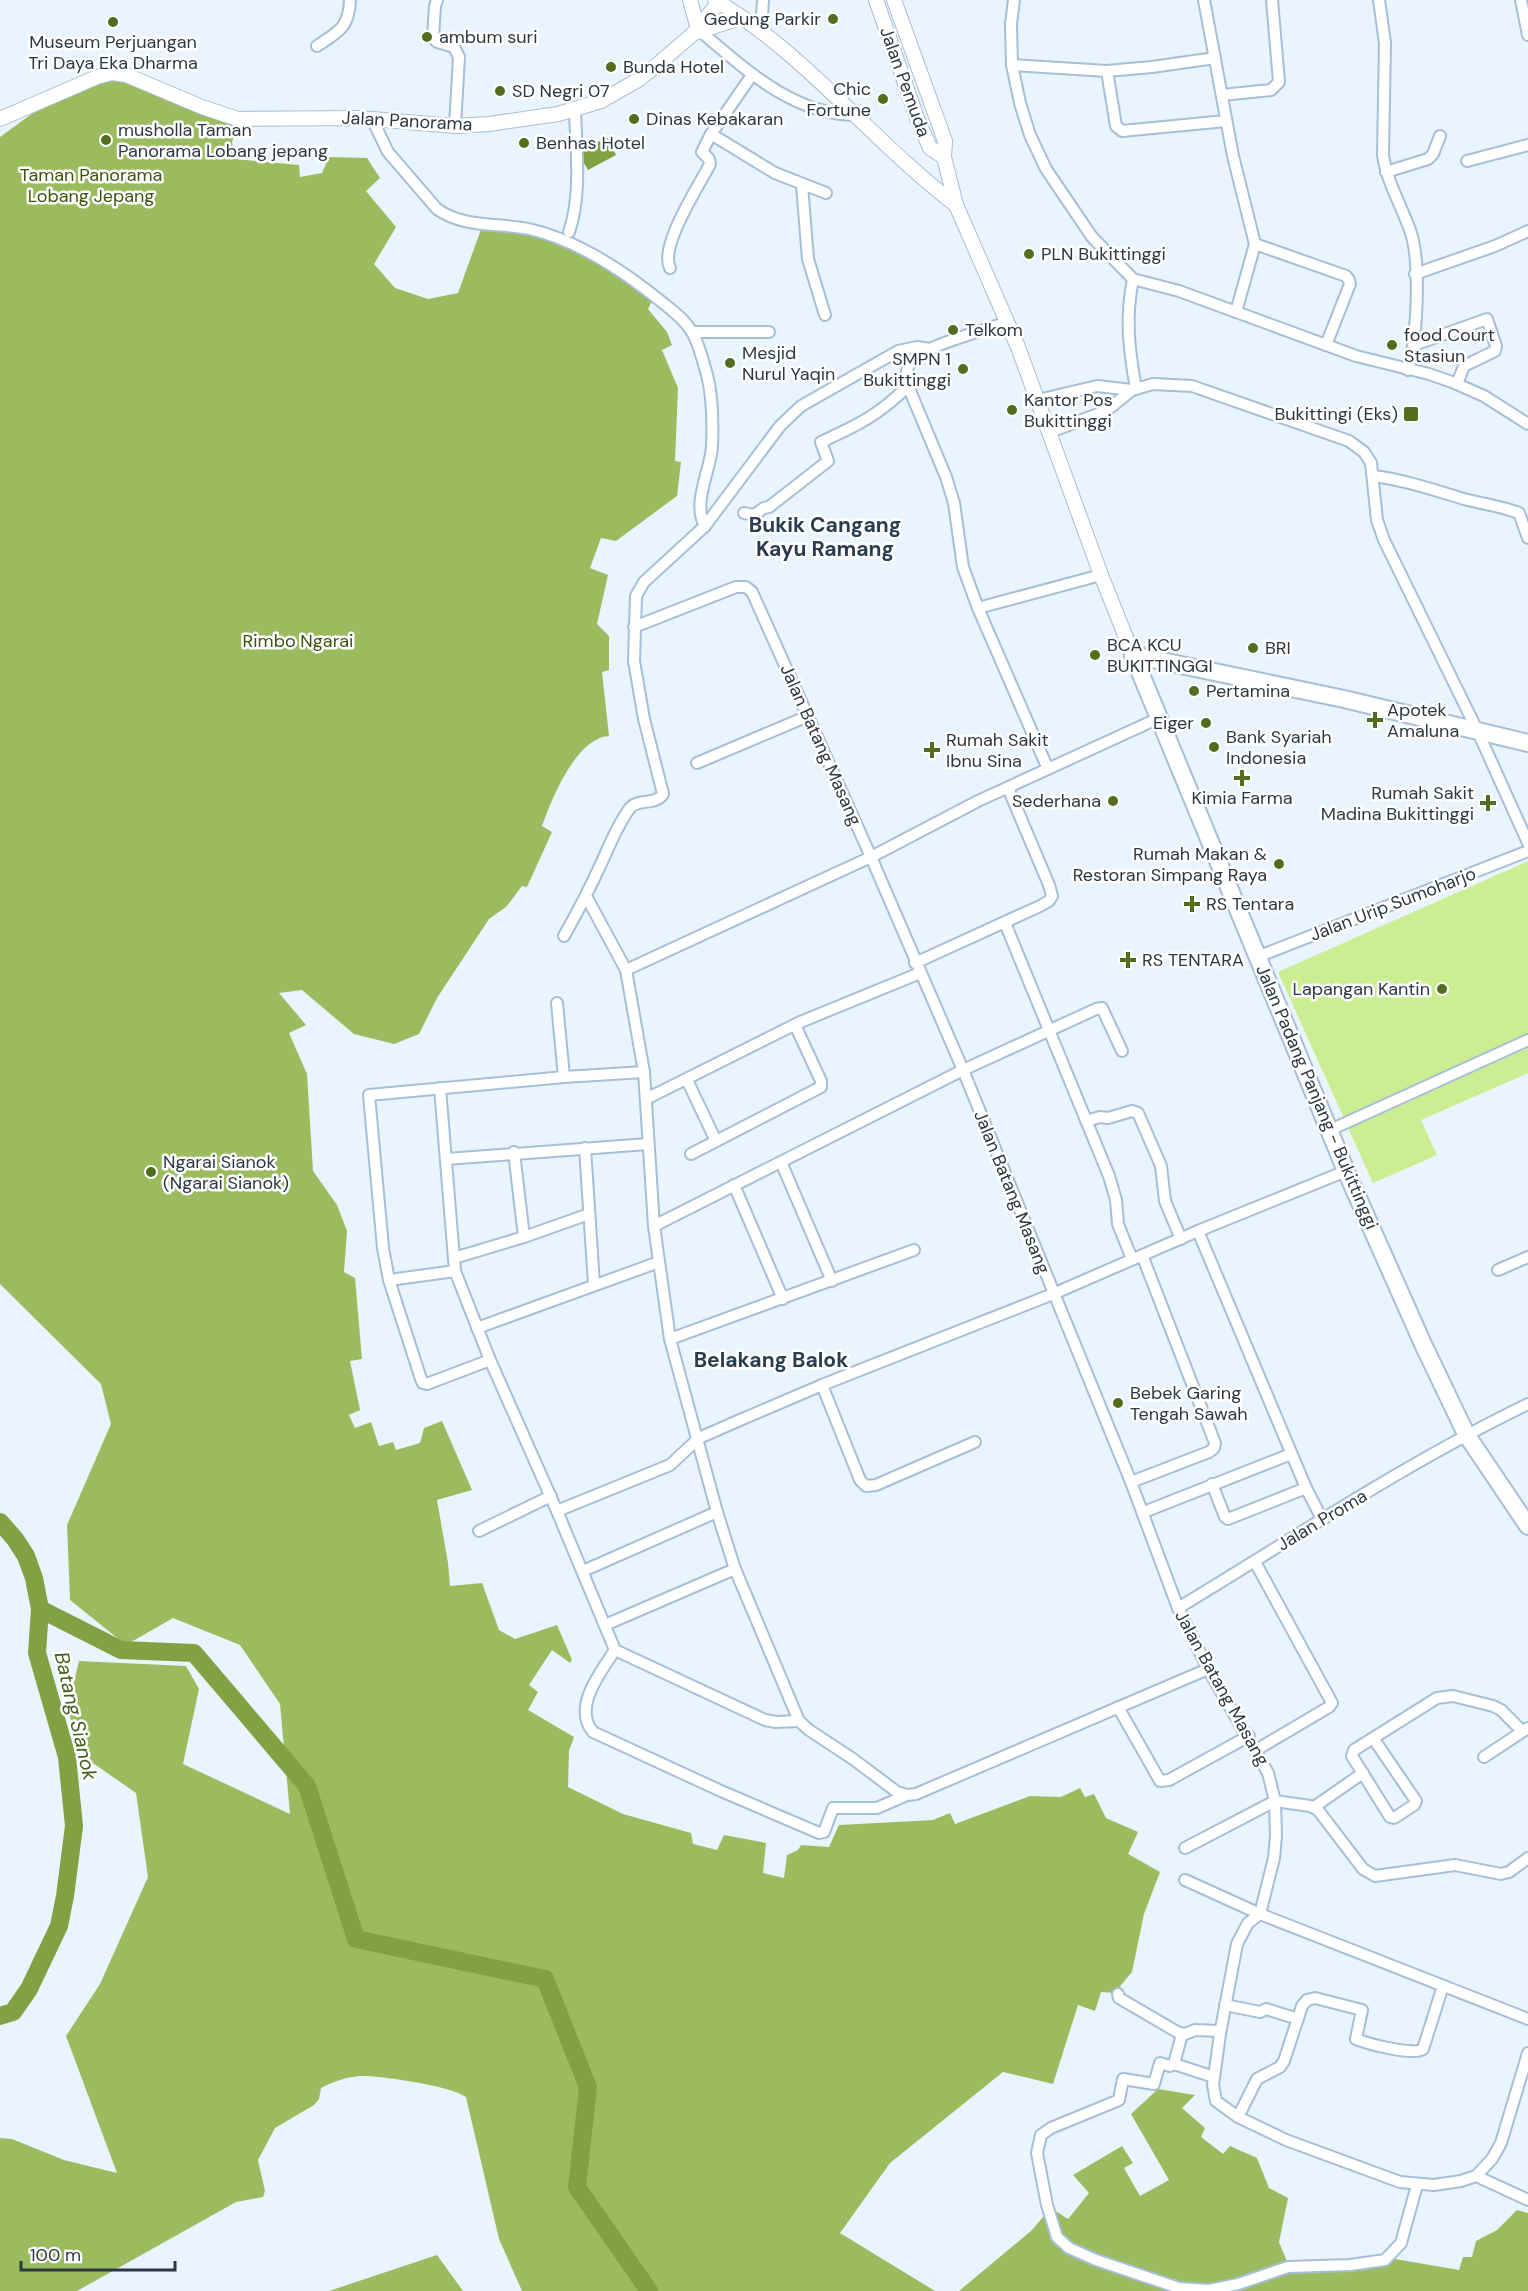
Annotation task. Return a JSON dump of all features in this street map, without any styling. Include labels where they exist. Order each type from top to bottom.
[{"type":"highway","points":[[1133,655],[1344,699],[1528,743]]},
{"type":"highway","name":"Jalan Padang Panjang - Bukittinggi","points":[[1133,655],[1346,1171],[1423,1344],[1466,1434],[1528,1526]]},
{"type":"main road","points":[[690,0],[697,31],[740,18]]},
{"type":"main road","name":"Jalan Pemuda","points":[[876,0],[917,118],[930,148],[944,157]]},
{"type":"main road","name":"Jalan Pemuda","points":[[894,0],[945,141],[944,157],[956,204],[1008,322],[1101,575],[1133,655]]},
{"type":"main road","name":"Jalan Panorama","points":[[0,119],[97,76],[112,74],[126,75],[202,107],[238,119],[372,119],[455,126],[498,123],[576,110],[601,101],[638,80],[697,31],[717,1]]},
{"type":"main road","points":[[717,1],[762,32],[856,115],[905,164],[956,204]]},
{"type":"street","points":[[317,46],[342,29],[348,21],[351,0]]},
{"type":"street","points":[[437,0],[433,38],[437,42],[454,47],[459,57],[455,126]]},
{"type":"street","points":[[762,32],[763,0]]},
{"type":"street","points":[[1014,0],[1011,24],[1012,65],[1030,135],[1046,169],[1092,237],[1133,279],[1179,291],[1356,356],[1429,374],[1457,384],[1484,396],[1528,424]]},
{"type":"street","points":[[1204,0],[1239,184],[1255,244],[1236,312]]},
{"type":"street","points":[[1222,95],[1271,90],[1279,82],[1272,0]]},
{"type":"street","points":[[1379,0],[1385,43],[1382,141],[1386,172],[1411,235],[1415,274],[1414,345],[1408,370]]},
{"type":"street","points":[[1521,0],[1528,35]]},
{"type":"street","points":[[697,31],[752,75],[801,104],[825,112],[856,115]]},
{"type":"street","points":[[1012,65],[1107,71],[1215,58]]},
{"type":"street","points":[[1107,71],[1116,126],[1122,131],[1226,121]]},
{"type":"street","points":[[670,268],[668,255],[673,237],[710,164],[709,159],[702,152],[711,134],[752,75]]},
{"type":"street","points":[[569,232],[576,198],[576,110]]},
{"type":"street","points":[[372,119],[388,152],[437,209],[445,215],[461,221],[505,224],[535,231],[584,250],[654,296],[681,318],[692,332],[711,390],[712,448],[700,505],[700,518],[705,526]]},
{"type":"street","points":[[711,134],[775,173],[826,193]]},
{"type":"street","points":[[1386,172],[1428,159],[1433,154],[1440,136]]},
{"type":"street","points":[[1467,161],[1528,145]]},
{"type":"street","points":[[802,185],[808,259],[825,315]]},
{"type":"street","points":[[1415,274],[1494,246],[1528,231]]},
{"type":"street","points":[[1255,244],[1346,276],[1349,280],[1350,284],[1326,345]]},
{"type":"street","points":[[1133,279],[1129,301],[1128,347],[1134,390]]},
{"type":"street","points":[[1414,345],[1487,320],[1492,330],[1495,351],[1467,362],[1461,369],[1457,384]]},
{"type":"street","points":[[1008,322],[917,355],[910,362],[906,375],[908,386],[946,477],[955,510],[961,558],[978,608],[1048,768]]},
{"type":"street","points":[[692,332],[769,332]]},
{"type":"street","points":[[564,936],[630,809],[638,804],[657,800],[663,794],[637,686],[633,653],[636,596],[644,582],[705,526],[780,426],[801,406],[898,351],[917,347],[930,349]]},
{"type":"street","points":[[1050,432],[1106,411],[1134,390],[1153,384],[1192,386],[1348,441],[1364,452],[1371,463],[1377,520],[1384,540],[1478,732],[1528,843]]},
{"type":"street","points":[[744,513],[754,515],[774,505],[828,461],[821,442],[858,425],[886,407],[908,386]]},
{"type":"street","points":[[1038,400],[1097,386],[1134,390]]},
{"type":"street","points":[[1372,476],[1409,482],[1524,514],[1528,538]]},
{"type":"street","points":[[978,608],[1101,575]]},
{"type":"street","name":"Jalan Batang Masang","points":[[634,627],[736,588],[746,587],[752,592],[871,857],[963,1070],[1144,1512],[1178,1608],[1208,1669],[1268,1773],[1275,1801],[1274,1858],[1260,1914]]},
{"type":"street","points":[[697,763],[808,716]]},
{"type":"street","points":[[626,970],[871,857],[978,801],[1160,718]]},
{"type":"street","points":[[646,1099],[795,1025],[918,968],[1049,901],[1052,896],[1049,885],[1008,788]]},
{"type":"street","name":"Jalan Urip Sumoharjo","points":[[1257,957],[1528,851]]},
{"type":"street","points":[[586,896],[626,970],[644,1072],[654,1226],[670,1339],[699,1438],[717,1512],[735,1569],[799,1721],[897,1792],[907,1795]]},
{"type":"street","points":[[1005,923],[1109,1176],[1116,1200],[1118,1224],[1137,1257],[1215,1443],[1214,1448],[1209,1452],[1131,1482]]},
{"type":"street","points":[[557,1003],[564,1077]]},
{"type":"street","points":[[654,1226],[963,1070],[1096,1009],[1102,1008],[1122,1051]]},
{"type":"street","points":[[691,1154],[820,1087],[821,1081],[795,1025]]},
{"type":"street","points":[[1330,1130],[1528,1040]]},
{"type":"street","points":[[490,1360],[428,1384],[423,1383],[389,1280],[381,1233],[369,1095],[644,1072]]},
{"type":"street","points":[[687,1080],[716,1142]]},
{"type":"street","points":[[440,1088],[455,1271],[490,1360],[551,1496],[615,1650],[765,1720],[799,1721]]},
{"type":"street","points":[[1086,1121],[1132,1111],[1138,1113],[1161,1166],[1165,1201],[1181,1239]]},
{"type":"street","points":[[446,1159],[514,1152],[648,1144]]},
{"type":"street","points":[[585,1148],[594,1284]]},
{"type":"street","points":[[514,1152],[524,1237]]},
{"type":"street","points":[[781,1162],[832,1281]]},
{"type":"street","points":[[557,1511],[670,1465],[699,1438],[822,1385],[1053,1294],[1198,1231],[1346,1171]]},
{"type":"street","points":[[734,1185],[783,1299]]},
{"type":"street","points":[[454,1258],[589,1214]]},
{"type":"street","points":[[1198,1231],[1291,1454],[1322,1519]]},
{"type":"street","points":[[670,1339],[914,1250]]},
{"type":"street","points":[[1498,1270],[1528,1257]]},
{"type":"street","points":[[477,1328],[659,1262]]},
{"type":"street","points":[[389,1280],[455,1271]]},
{"type":"street","points":[[822,1385],[860,1480],[866,1486],[876,1485],[975,1442]]},
{"type":"street","name":"Jalan Proma","points":[[1178,1608],[1466,1434],[1528,1404]]},
{"type":"street","points":[[1144,1512],[1291,1454]]},
{"type":"street","points":[[1212,1484],[1225,1517],[1228,1519],[1306,1488]]},
{"type":"street","points":[[479,1532],[551,1496]]},
{"type":"street","points":[[583,1571],[717,1512]]},
{"type":"street","points":[[1255,1562],[1332,1702],[1329,1707],[1256,1750]]},
{"type":"street","points":[[605,1625],[735,1569]]},
{"type":"street","points":[[615,1650],[589,1694],[585,1718],[593,1732],[819,1833],[824,1832],[833,1808],[877,1808],[907,1795],[916,1794],[1208,1669]]},
{"type":"street","points":[[1373,1738],[1415,1803],[1396,1817],[1390,1816],[1352,1756],[1352,1753],[1373,1738],[1437,1698],[1447,1695],[1497,1707],[1525,1729],[1484,1757]]},
{"type":"street","points":[[1118,1707],[1160,1781],[1169,1780],[1249,1737]]},
{"type":"street","points":[[1314,1807],[1363,1773]]},
{"type":"street","points":[[1185,1848],[1275,1801],[1314,1807],[1322,1812],[1363,1869],[1376,1876],[1455,1865],[1501,1874],[1509,1872],[1528,1858]]},
{"type":"street","points":[[1185,1880],[1260,1914],[1528,2019]]},
{"type":"street","points":[[1260,1914],[1248,1923],[1237,1944],[1220,2031],[1214,2077],[1213,2094],[1216,2101],[1238,2117],[1286,2140],[1400,2182],[1417,2185],[1461,2181],[1476,2176],[1492,2159],[1500,2143],[1528,2053]]},
{"type":"street","points":[[1238,2117],[1257,2079],[1280,2067],[1284,2061],[1302,2006],[1310,1999],[1356,2008],[1363,2012],[1356,2039],[1376,2046],[1420,2051],[1423,2049],[1443,1986]]},
{"type":"street","points":[[1118,1994],[1125,2003],[1182,2034],[1196,2030],[1220,2031]]},
{"type":"street","points":[[1225,2005],[1260,2012],[1268,2009],[1298,2019]]},
{"type":"street","points":[[1173,2064],[1182,2034]]},
{"type":"street","points":[[1214,2077],[1173,2064],[1170,2066],[1160,2063],[1154,2084],[1123,2079],[1119,2100],[1051,2128],[1041,2135],[1037,2153],[1047,2205],[1057,2236],[1070,2248],[1096,2260],[1179,2288],[1209,2290],[1238,2284],[1288,2267],[1350,2265],[1385,2260],[1401,2243],[1417,2185]]},
{"type":"street","points":[[1476,2176],[1528,2200]]},
{"type":"shaded area","points":[[607,137],[616,155],[588,170],[578,153]]},
{"type":"shaded area","points":[[1528,861],[1528,1073],[1421,1120],[1437,1155],[1373,1183],[1278,972]]},
{"type":"green space","name":"Rimbo Ngarai","points":[[103,74],[239,120],[232,142],[235,159],[299,165],[300,177],[322,173],[329,157],[367,158],[380,178],[366,191],[396,227],[374,264],[395,288],[428,299],[458,293],[484,221],[556,237],[654,297],[648,309],[667,332],[672,345],[662,350],[678,388],[675,461],[681,462],[677,496],[616,541],[601,538],[590,568],[608,575],[597,624],[609,636],[609,670],[602,672],[609,736],[597,739],[586,747],[567,771],[542,826],[552,832],[527,887],[522,886],[506,907],[489,919],[437,998],[419,1034],[394,1044],[354,1034],[302,990],[279,993],[306,1025],[289,1033],[307,1074],[313,1171],[337,1205],[347,1231],[344,1272],[355,1278],[362,1359],[350,1361],[360,1410],[349,1415],[355,1428],[371,1422],[379,1446],[393,1442],[396,1450],[420,1443],[424,1428],[442,1421],[472,1490],[437,1500],[450,1586],[482,1583],[499,1630],[515,1639],[557,1625],[572,1660],[570,1663],[552,1650],[529,1685],[538,1692],[528,1710],[574,1737],[569,1751],[568,1787],[623,1814],[691,1833],[693,1844],[717,1850],[724,1835],[766,1843],[763,1873],[784,1878],[787,1855],[798,1850],[801,1845],[829,1847],[839,1825],[933,1820],[950,1813],[955,1824],[1030,1796],[1061,1797],[1080,1788],[1085,1797],[1094,1794],[1106,1818],[1138,1832],[1128,1854],[1160,1872],[1144,1914],[1132,1972],[1117,1993],[1101,1992],[1095,2011],[1078,2005],[1053,2084],[1003,2072],[890,2163],[840,2233],[935,2291],[522,2291],[499,2239],[466,2097],[447,2089],[418,2083],[355,2076],[321,2088],[319,2099],[314,2105],[275,2128],[258,2160],[265,2191],[263,2197],[236,2202],[77,2291],[0,2291],[0,2138],[12,2139],[64,2160],[117,2173],[66,2036],[100,1984],[148,1877],[136,1793],[90,1761],[67,1711],[79,1661],[186,1666],[199,1689],[183,1764],[290,1814],[280,1704],[240,1645],[173,1618],[126,1645],[70,1600],[67,1525],[111,1424],[101,1384],[0,1284],[0,137],[70,86]]},
{"type":"green space","points":[[1158,2089],[1195,2095],[1182,2108],[1205,2128],[1201,2137],[1223,2154],[1230,2146],[1257,2158],[1269,2188],[1288,2198],[1279,2242],[1288,2264],[1333,2263],[1378,2266],[1388,2264],[1395,2259],[1459,2270],[1463,2257],[1472,2257],[1476,2241],[1497,2230],[1517,2210],[1528,2213],[1528,2291],[959,2291],[1031,2231],[1051,2208],[1068,2219],[1089,2193],[1073,2175],[1122,2146],[1133,2163],[1124,2168],[1140,2196],[1169,2180],[1131,2114]]},
{"type":"green space","points":[[437,2255],[463,2291],[329,2291]]},
{"type":"waterway","name":"Batang Sianok","points":[[0,1522],[26,1556],[34,1578],[40,1609],[37,1653],[67,1757],[74,1826],[59,1926],[29,1989],[13,2012],[0,2016]]},
{"type":"waterway","points":[[40,1609],[121,1650],[194,1653],[307,1786],[356,1939],[545,1979],[588,2087],[577,2187],[649,2291]]},
{"type":"place","name":"Gedung Parkir","points":[[833,19]]},
{"type":"place","name":"Museum Perjuangan Tri Daya Eka Dharma","points":[[113,22]]},
{"type":"place","name":"ambum suri","points":[[427,37]]},
{"type":"place","name":"Bunda Hotel","points":[[611,67]]},
{"type":"place","name":"SD Negri 07","points":[[500,91]]},
{"type":"place","name":"Chic Fortune","points":[[883,99]]},
{"type":"place","name":"Dinas Kebakaran","points":[[634,119]]},
{"type":"place","name":"musholla Taman Panorama Lobang jepang","points":[[106,140]]},
{"type":"place","name":"Benhas Hotel","points":[[524,143]]},
{"type":"place","name":"PLN Bukittinggi","points":[[1029,254]]},
{"type":"place","name":"Telkom","points":[[953,330]]},
{"type":"place","name":"food Court Stasiun","points":[[1392,345]]},
{"type":"place","name":"Mesjid Nurul Yaqin","points":[[730,363]]},
{"type":"place","name":"SMPN 1 Bukittinggi","points":[[963,369]]},
{"type":"place","name":"Kantor Pos Bukittinggi","points":[[1012,410]]},
{"type":"place","name":"Bukittingi (Eks)","points":[[1411,414]]},
{"type":"place","name":"BRI","points":[[1253,648]]},
{"type":"place","name":"BCA KCU BUKITTINGGI","points":[[1095,655]]},
{"type":"place","name":"Pertamina","points":[[1194,691]]},
{"type":"place","name":"Apotek Amaluna","points":[[1375,720]]},
{"type":"place","name":"Eiger","points":[[1206,723]]},
{"type":"place","name":"Bank Syariah Indonesia","points":[[1214,747]]},
{"type":"place","name":"Rumah Sakit Ibnu Sina","points":[[932,750]]},
{"type":"place","name":"Kimia Farma","points":[[1242,778]]},
{"type":"place","name":"Sederhana","points":[[1113,801]]},
{"type":"place","name":"Rumah Sakit Madina Bukittinggi","points":[[1488,803]]},
{"type":"place","name":"Rumah Makan & Restoran Simpang Raya","points":[[1279,864]]},
{"type":"place","name":"RS Tentara","points":[[1192,904]]},
{"type":"place","name":"RS TENTARA","points":[[1128,960]]},
{"type":"place","name":"Lapangan Kantin","points":[[1442,989]]},
{"type":"place","name":"Ngarai Sianok (Ngarai Sianok)","points":[[151,1172]]},
{"type":"place","name":"Bebek Garing Tengah Sawah","points":[[1118,1403]]},
{"type":"district","name":"Bukik Cangang Kayu Ramang","points":[[825,537]]},
{"type":"district","name":"Belakang Balok","points":[[771,1360]]},
{"type":"park label","name":"Taman Panorama Lobang Jepang","points":[[91,186]]}]
